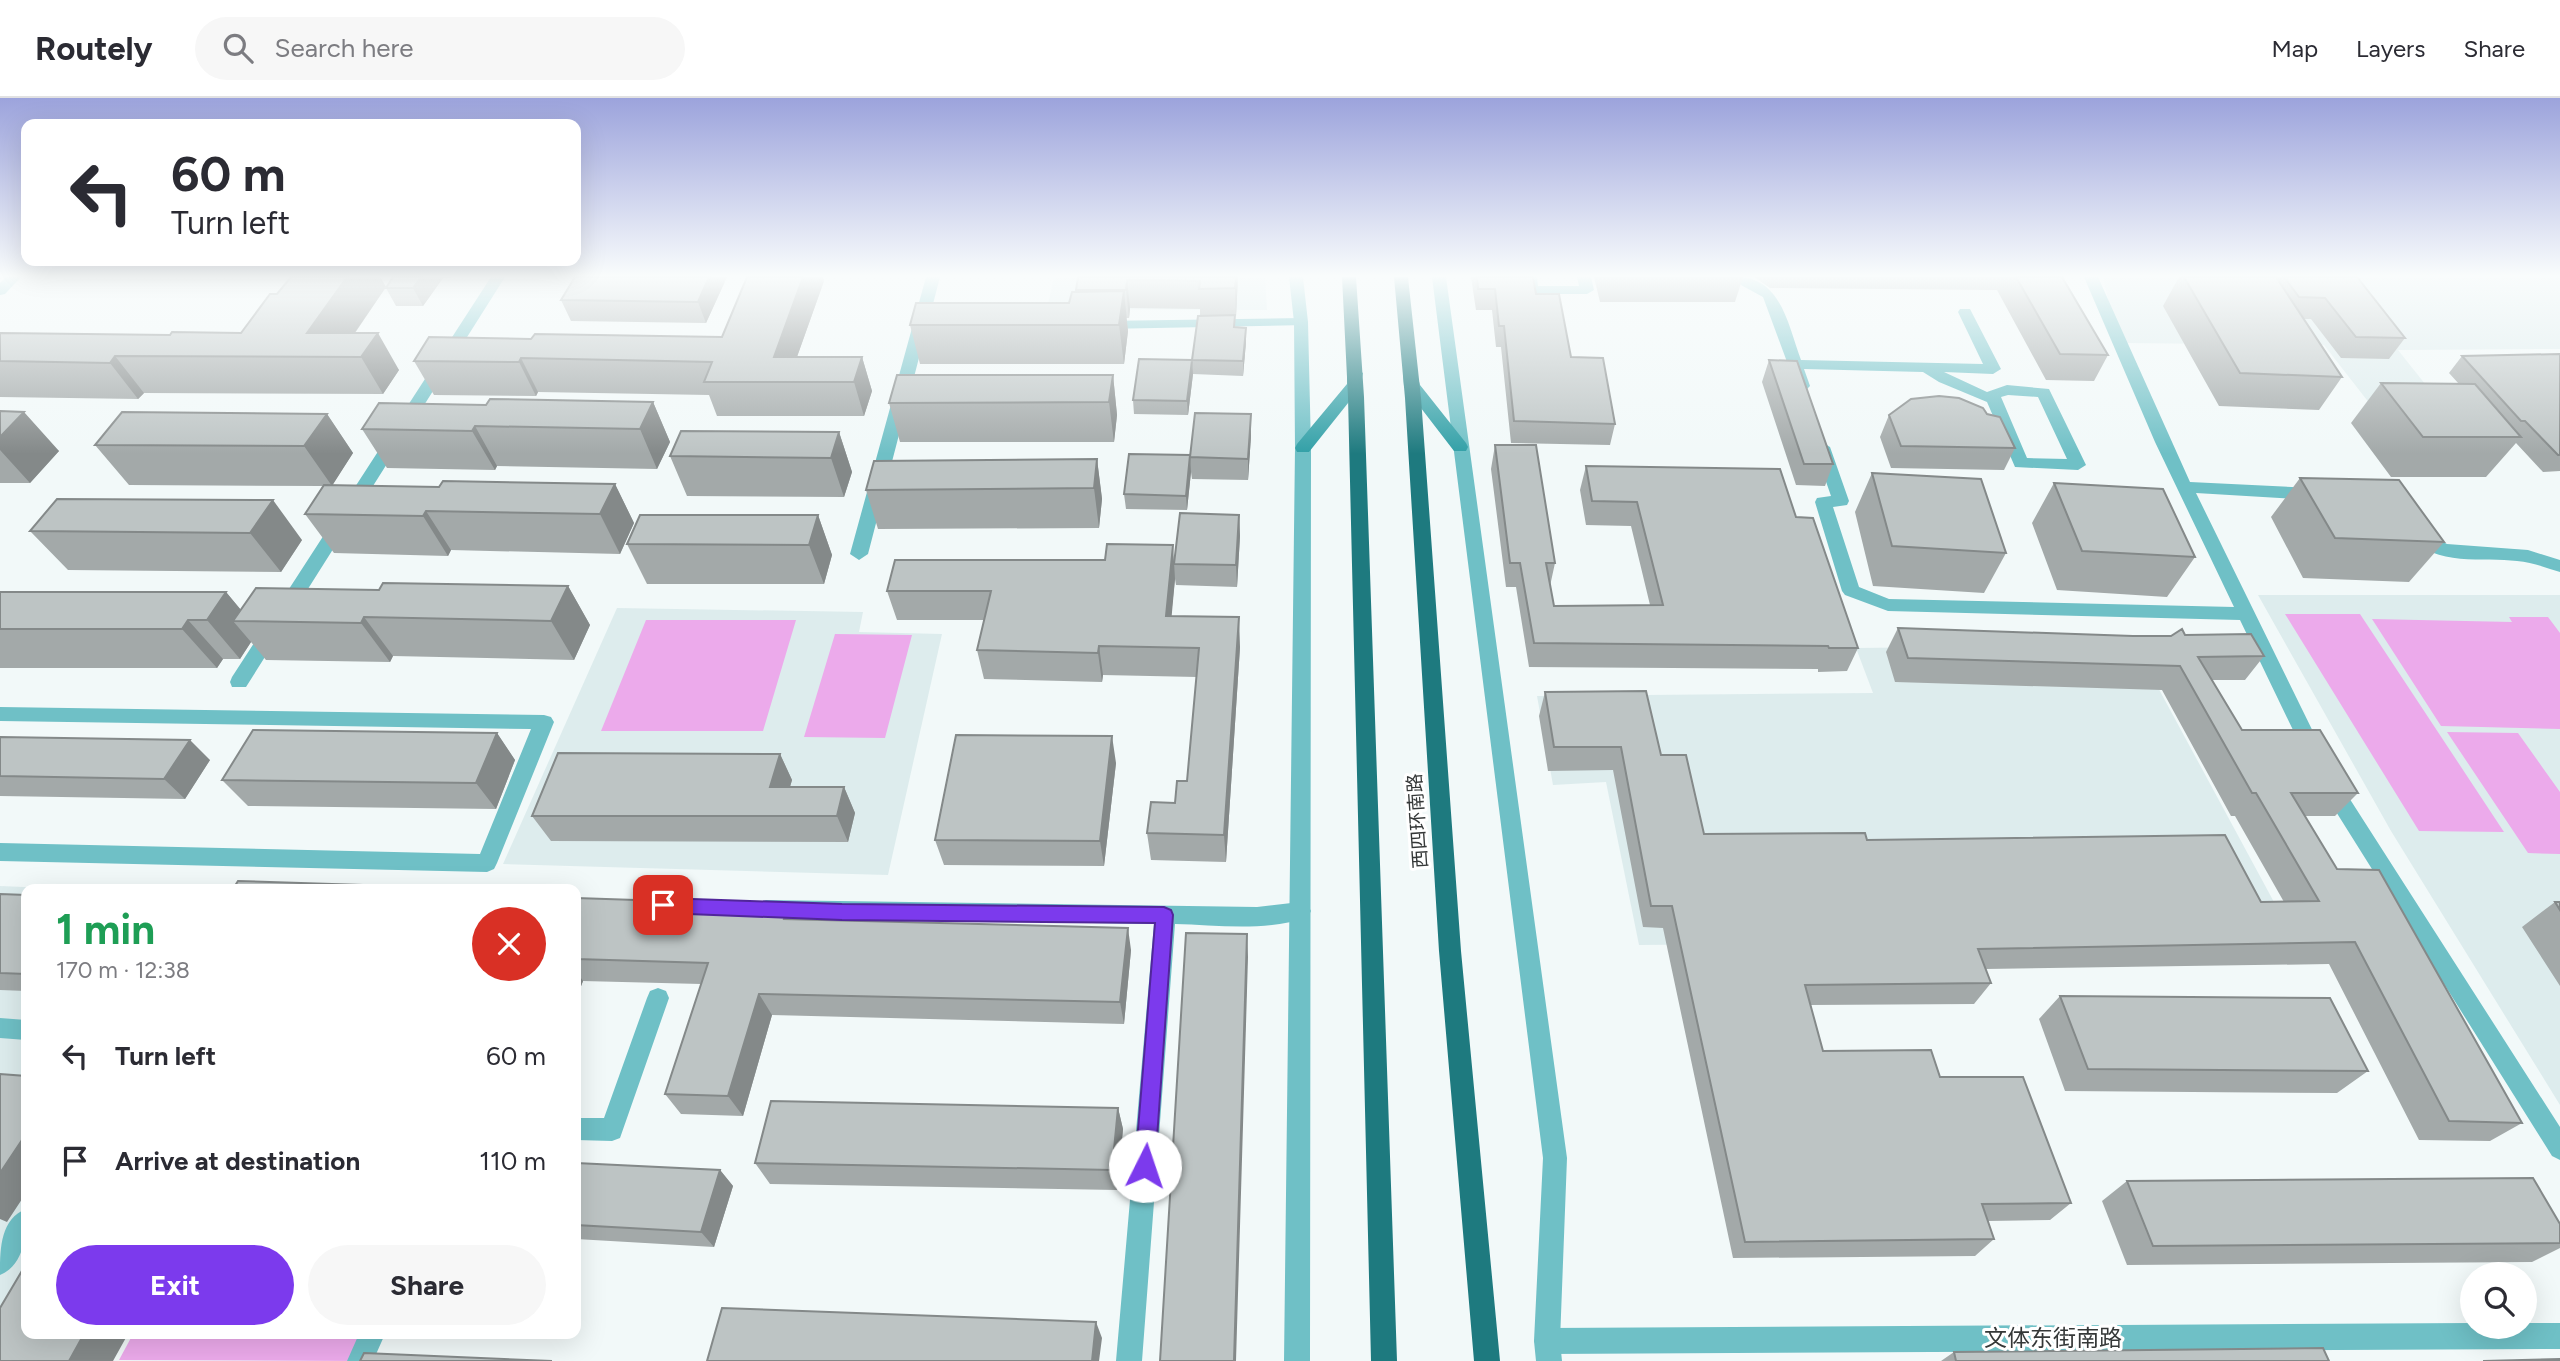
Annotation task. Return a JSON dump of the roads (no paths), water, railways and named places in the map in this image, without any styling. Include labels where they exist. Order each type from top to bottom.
[{"type":"highway","points":[[1352,336],[1384,1361]]},
{"type":"highway","name":"西四环南路","points":[[1407,336],[1450,951],[1487,1361]]},
{"type":"main road","points":[[1303,448],[1355,385],[1352,336]]},
{"type":"main road","name":"西四环南路","points":[[1407,336],[1412,386],[1460,447]]},
{"type":"street","points":[[239,682],[460,336]]},
{"type":"street","points":[[859,554],[924,336]]},
{"type":"street","points":[[1297,1361],[1303,448],[1301,336]]},
{"type":"street","points":[[1446,336],[1555,1158],[1548,1351]]},
{"type":"street","points":[[1784,336],[1807,402]]},
{"type":"street","points":[[1794,364],[1993,369],[1976,336]]},
{"type":"street","points":[[2117,336],[2185,487],[2322,772],[2560,1149]]},
{"type":"street","points":[[1926,367],[1944,379],[1986,397],[1992,395],[2007,390],[2044,392],[2078,465],[2021,463],[1992,395]]},
{"type":"street","points":[[1815,427],[1841,501],[1823,502],[1851,591],[1888,604],[2246,614]]},
{"type":"street","points":[[2185,487],[2325,495]]},
{"type":"street","points":[[2407,524],[2424,541],[2458,552],[2526,556],[2560,566]]},
{"type":"street","points":[[0,714],[544,722],[488,863],[0,852]]},
{"type":"street","points":[[747,908],[1256,916],[1300,911]]},
{"type":"street","points":[[1129,1361],[1164,915]]},
{"type":"street","points":[[581,1129],[612,1130],[659,998]]},
{"type":"street","points":[[0,1028],[21,1030]]},
{"type":"street","points":[[0,1262],[21,1229]]},
{"type":"street","name":"文体东街南路","points":[[1548,1351],[2560,1336]]},
{"type":"street","points":[[360,1361],[370,1339]]}]
